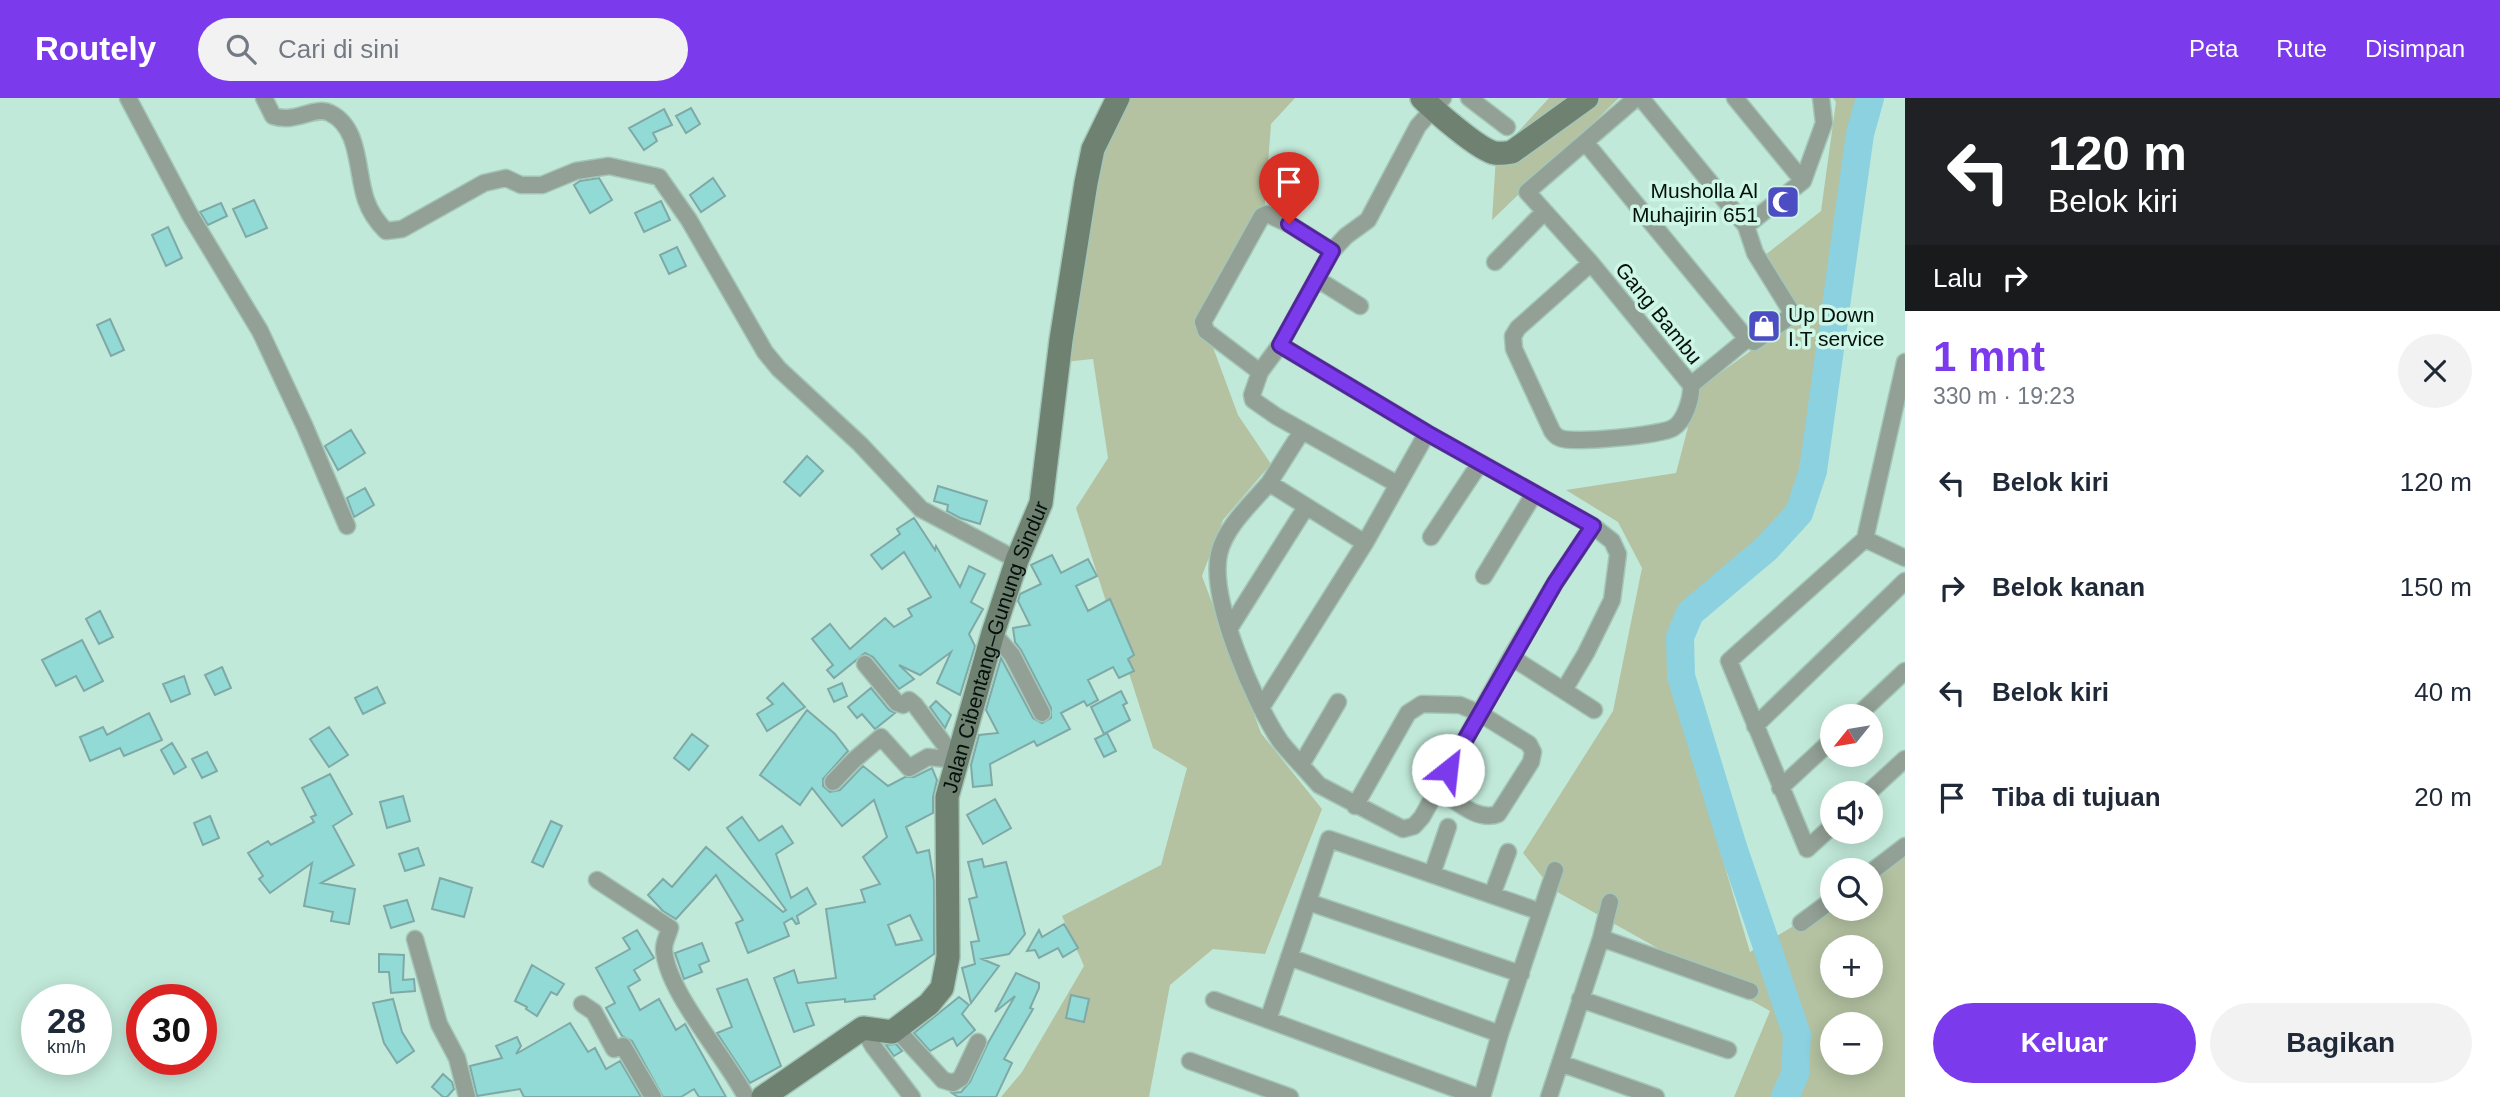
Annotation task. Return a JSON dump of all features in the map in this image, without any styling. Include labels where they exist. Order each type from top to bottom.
[{"type":"street","points":[[128,98],[190,215],[260,331],[347,526]]},
{"type":"street","points":[[264,98],[273,116],[285,120],[320,111],[330,112],[344,124],[353,140],[366,200],[376,220],[386,231],[402,229],[484,183],[506,178],[521,185],[542,185],[576,171],[609,166],[659,177],[689,220],[765,352],[779,369],[860,444],[921,509],[1017,560]]},
{"type":"street","name":"Jalan Cibentang–Gunung Sindur","points":[[892,1032],[929,1004],[942,988],[948,957],[947,797],[993,633],[1017,560],[1041,503],[1063,327],[1093,149],[1118,98]]},
{"type":"street","points":[[1469,98],[1507,127]]},
{"type":"street","points":[[1398,484],[1276,416],[1253,400],[1260,372],[1280,345],[1332,251],[1346,236],[1368,220],[1433,102],[1486,149],[1504,154],[1512,152],[1587,98]]},
{"type":"street","points":[[1495,262],[1544,212],[1527,192],[1585,142],[1638,98],[1746,226],[1755,253],[1791,311],[1788,318],[1754,342],[1747,339],[1585,142]]},
{"type":"street","points":[[1735,98],[1803,181]]},
{"type":"street","points":[[1746,226],[1803,181],[1824,123],[1821,98]]},
{"type":"street","name":"Gang Bambu","points":[[1544,212],[1591,263],[1690,385],[1692,396],[1679,423],[1671,429],[1647,435],[1586,440],[1560,439],[1552,431],[1514,349],[1513,336],[1518,328],[1591,263]]},
{"type":"street","points":[[1260,372],[1206,331],[1203,322],[1262,216],[1267,214],[1289,224],[1332,251]]},
{"type":"street","points":[[1317,279],[1360,306]]},
{"type":"street","points":[[1690,385],[1747,339]]},
{"type":"street","points":[[1280,345],[1427,433],[1593,526],[1612,541],[1618,554],[1612,600],[1564,690]]},
{"type":"street","points":[[1820,837],[1807,849],[1729,661],[1865,539],[1905,362]]},
{"type":"street","points":[[1303,430],[1269,484],[1235,522],[1219,552],[1217,578],[1222,609],[1261,708],[1281,743],[1319,785],[1355,806],[1404,829],[1414,826],[1422,817],[1511,657],[1593,526]]},
{"type":"street","points":[[1261,708],[1365,543],[1427,433]]},
{"type":"street","points":[[1431,537],[1480,463]]},
{"type":"street","points":[[1269,484],[1365,543]]},
{"type":"street","points":[[1484,576],[1534,494]]},
{"type":"street","points":[[1229,629],[1306,507]]},
{"type":"street","points":[[1865,539],[1905,558]]},
{"type":"street","points":[[1755,726],[1905,582]]},
{"type":"street","points":[[993,633],[1012,655],[1042,713]]},
{"type":"street","points":[[1511,657],[1594,710]]},
{"type":"street","points":[[865,664],[897,703],[903,705],[909,700],[915,705],[956,760]]},
{"type":"street","points":[[1870,704],[1905,671]]},
{"type":"street","points":[[1301,765],[1338,702]]},
{"type":"street","points":[[1355,806],[1408,713],[1422,704],[1460,705],[1479,713],[1529,744],[1533,752],[1531,762],[1498,814],[1481,816],[1437,789]]},
{"type":"street","points":[[833,782],[853,760],[881,737],[909,768],[928,757],[956,760]]},
{"type":"street","points":[[1780,788],[1820,751]]},
{"type":"street","points":[[1881,781],[1905,759]]},
{"type":"street","points":[[1432,874],[1448,827]]},
{"type":"street","points":[[1268,1020],[1329,839],[1541,912]]},
{"type":"street","points":[[1883,863],[1905,846]]},
{"type":"street","points":[[1492,895],[1508,852]]},
{"type":"street","points":[[1214,1000],[1480,1097],[1555,870]]},
{"type":"street","points":[[597,880],[670,928],[664,945],[666,963],[683,998],[746,1097]]},
{"type":"street","points":[[1308,902],[1521,974]]},
{"type":"street","points":[[1549,1097],[1601,938],[1610,902]]},
{"type":"street","points":[[1801,923],[1820,909]]},
{"type":"street","points":[[1601,938],[1750,991]]},
{"type":"street","points":[[415,939],[439,1024],[457,1058],[467,1097]]},
{"type":"street","points":[[1289,957],[1500,1034]]},
{"type":"street","points":[[1580,999],[1728,1049]]},
{"type":"street","points":[[582,1004],[594,1012],[614,1049],[623,1046],[653,1097]]},
{"type":"street","points":[[863,1028],[873,1046],[912,1097]]},
{"type":"street","points":[[763,1097],[863,1028],[900,1033],[943,1080],[953,1083],[961,1078],[978,1042]]},
{"type":"street","points":[[1190,1060],[1290,1097]]},
{"type":"street","points":[[1560,1063],[1656,1097]]},
{"type":"green space","points":[[1130,98],[1295,98],[1271,124],[1264,217],[1207,331],[1238,415],[1271,464],[1223,520],[1202,576],[1261,733],[1322,809],[1265,954],[1213,949],[1170,985],[1149,1097],[1001,1097],[1022,1072],[1084,966],[1062,916],[1161,865],[1187,768],[1153,748],[1076,508],[1108,458],[1093,359],[1064,362],[1091,175],[1117,111]]},
{"type":"green space","points":[[1549,98],[1619,98],[1492,220],[1496,156]]},
{"type":"green space","points":[[1833,98],[1863,98],[1799,471],[1786,514],[1682,604],[1667,670],[1750,952],[1820,910],[1820,921],[1883,921],[1883,859],[1905,839],[1905,1097],[1734,1097],[1770,1011],[1552,889],[1523,853],[1613,711],[1642,568],[1618,522],[1566,490],[1676,473],[1698,389],[1803,313],[1764,256],[1821,211],[1836,102]]},
{"type":"building","points":[[691,108],[700,124],[686,133],[676,116]]},
{"type":"building","points":[[664,109],[672,125],[653,133],[657,141],[644,150],[629,128]]},
{"type":"building","points":[[599,178],[612,200],[590,213],[574,185],[580,181]]},
{"type":"building","points":[[713,178],[725,196],[701,212],[690,195]]},
{"type":"building","points":[[254,200],[267,228],[246,237],[233,209]]},
{"type":"building","points":[[661,201],[670,220],[644,232],[635,213]]},
{"type":"building","points":[[221,203],[227,216],[208,225],[200,212]]},
{"type":"building","points":[[168,227],[182,258],[166,266],[152,235]]},
{"type":"building","points":[[677,247],[686,266],[669,274],[660,255]]},
{"type":"building","points":[[110,319],[124,350],[111,356],[97,325]]},
{"type":"building","points":[[351,430],[365,453],[338,470],[325,446]]},
{"type":"building","points":[[807,456],[823,471],[800,496],[784,482]]},
{"type":"building","points":[[938,486],[987,501],[980,524],[960,518],[947,511],[948,505],[934,501]]},
{"type":"building","points":[[365,488],[374,505],[354,517],[347,498]]},
{"type":"building","points":[[914,518],[935,550],[936,546],[960,587],[969,566],[985,574],[971,602],[983,609],[969,634],[975,646],[960,695],[937,683],[951,652],[920,675],[899,665],[914,679],[899,689],[873,657],[865,653],[834,678],[827,670],[833,665],[812,639],[830,624],[850,649],[885,618],[894,627],[912,616],[908,609],[931,597],[904,552],[882,569],[871,555],[900,534],[897,529]]},
{"type":"building","points":[[1052,555],[1061,573],[1088,559],[1097,576],[1076,586],[1088,611],[1110,599],[1134,655],[1128,659],[1134,671],[1119,678],[1113,667],[1088,680],[1098,700],[1087,706],[1084,701],[1061,713],[1070,729],[1037,746],[1034,741],[990,764],[992,785],[973,787],[971,765],[979,735],[998,733],[986,710],[1001,658],[1033,718],[1042,723],[1051,718],[1051,708],[1015,642],[1013,628],[1030,625],[1018,601],[1020,594],[1041,584],[1031,565]]},
{"type":"building","points":[[100,611],[113,637],[99,644],[86,619]]},
{"type":"building","points":[[82,640],[103,681],[84,691],[76,676],[56,686],[42,660]]},
{"type":"building","points":[[222,667],[231,688],[215,695],[205,675]]},
{"type":"building","points":[[184,676],[190,694],[171,702],[163,684]]},
{"type":"building","points":[[783,683],[805,707],[767,731],[757,714],[773,704],[767,698]]},
{"type":"building","points":[[842,683],[847,696],[834,702],[828,689]]},
{"type":"building","points":[[377,687],[385,703],[363,714],[355,698]]},
{"type":"building","points":[[871,688],[889,710],[895,713],[875,729],[862,714],[857,718],[848,707]]},
{"type":"building","points":[[1121,691],[1127,703],[1123,705],[1130,720],[1104,734],[1091,707]]},
{"type":"building","points":[[936,701],[951,715],[945,728],[930,707]]},
{"type":"building","points":[[807,710],[835,734],[848,751],[823,779],[823,786],[830,792],[840,790],[863,766],[888,786],[932,768],[937,780],[933,813],[906,827],[917,853],[929,850],[934,881],[934,954],[874,996],[875,999],[806,1003],[814,1025],[794,1032],[774,978],[794,970],[798,983],[836,978],[826,909],[865,902],[861,890],[880,884],[863,857],[887,837],[874,800],[842,826],[812,788],[800,805],[760,775]],"holes":[[[910,915],[922,940],[896,945],[888,925]]]},
{"type":"building","points":[[149,713],[162,740],[124,756],[120,748],[90,761],[80,737],[103,727],[107,735]]},
{"type":"building","points":[[329,727],[348,755],[329,767],[310,739]]},
{"type":"building","points":[[1107,733],[1116,751],[1104,757],[1095,739]]},
{"type":"building","points":[[692,734],[708,746],[689,770],[674,758]]},
{"type":"building","points":[[172,743],[186,767],[174,774],[161,750]]},
{"type":"building","points":[[207,752],[217,771],[202,778],[192,759]]},
{"type":"building","points":[[330,774],[352,814],[333,826],[354,865],[321,883],[355,889],[349,924],[331,921],[333,912],[304,906],[312,863],[270,893],[259,879],[263,876],[248,853],[268,841],[271,845],[314,822],[311,817],[316,815],[302,788]]},
{"type":"building","points":[[403,796],[410,821],[387,828],[380,802]]},
{"type":"building","points":[[995,799],[1011,828],[983,844],[967,815]]},
{"type":"building","points":[[210,816],[219,838],[203,845],[194,823]]},
{"type":"building","points":[[742,817],[759,841],[782,826],[793,843],[776,854],[791,898],[807,888],[816,904],[797,916],[799,923],[796,924],[792,918],[784,923],[789,936],[748,953],[736,923],[743,920],[716,875],[676,919],[663,911],[648,895],[663,879],[672,887],[706,847],[783,912],[786,910],[727,828]]},
{"type":"building","points":[[551,821],[562,826],[543,867],[532,862]]},
{"type":"building","points":[[418,848],[424,865],[405,871],[399,854]]},
{"type":"building","points":[[982,859],[984,867],[1006,862],[1025,934],[1009,954],[982,959],[999,966],[971,1003],[962,968],[975,964],[971,942],[979,941],[969,899],[977,897],[968,862]]},
{"type":"building","points":[[440,878],[472,888],[464,917],[432,909]]},
{"type":"building","points":[[407,900],[414,921],[391,928],[384,906]]},
{"type":"building","points":[[1064,924],[1078,948],[1063,957],[1058,948],[1039,958],[1035,950],[1027,951],[1039,930],[1042,937]]},
{"type":"building","points":[[637,930],[654,958],[634,970],[640,980],[628,987],[640,1010],[659,999],[676,1030],[685,1024],[726,1097],[699,1097],[694,1089],[681,1097],[663,1097],[632,1041],[622,1036],[606,1008],[615,1003],[596,968],[630,949],[623,938]]},
{"type":"building","points":[[702,943],[709,961],[699,965],[702,972],[684,979],[675,953]]},
{"type":"building","points":[[379,954],[404,955],[403,980],[414,979],[415,991],[391,993],[389,972],[379,972]]},
{"type":"building","points":[[532,965],[564,984],[557,995],[551,992],[537,1016],[515,1001]]},
{"type":"building","points":[[1016,973],[1039,983],[1039,988],[1030,1008],[1033,1009],[1004,1059],[1012,1063],[996,1097],[958,1097],[952,1093],[961,1092],[970,1082],[988,1043],[1015,996],[995,1012]]},
{"type":"building","points":[[747,979],[781,1066],[750,1083],[717,1033],[732,1027],[717,989]]},
{"type":"building","points":[[1071,995],[1089,999],[1084,1022],[1066,1018]]},
{"type":"building","points":[[959,997],[969,1005],[962,1014],[975,1030],[957,1046],[953,1038],[930,1051],[914,1033]]},
{"type":"building","points":[[393,999],[402,1032],[414,1051],[397,1063],[384,1043],[373,1003]]},
{"type":"building","points":[[570,1023],[588,1052],[595,1048],[606,1069],[620,1061],[641,1097],[524,1097],[520,1089],[477,1096],[470,1066],[502,1058],[496,1046],[517,1037],[521,1046],[516,1054]]},
{"type":"building","points":[[896,1044],[902,1051],[894,1056],[886,1045]]},
{"type":"building","points":[[443,1074],[452,1082],[454,1089],[447,1097],[443,1097],[432,1087]]},
{"type":"waterway","points":[[1785,1097],[1795,1074],[1797,1035],[1733,847],[1681,676],[1680,637],[1690,613],[1767,548],[1799,513],[1813,471],[1860,134],[1870,98]]},
{"type":"place","name":"Musholla Al Muhajirin 651","points":[[1783,202]]},
{"type":"place","name":"Up Down I.T service","points":[[1764,326]]},
{"type":"route","points":[[1289,224],[1332,251],[1280,345],[1427,433],[1593,526],[1511,657],[1448,770]]}]
